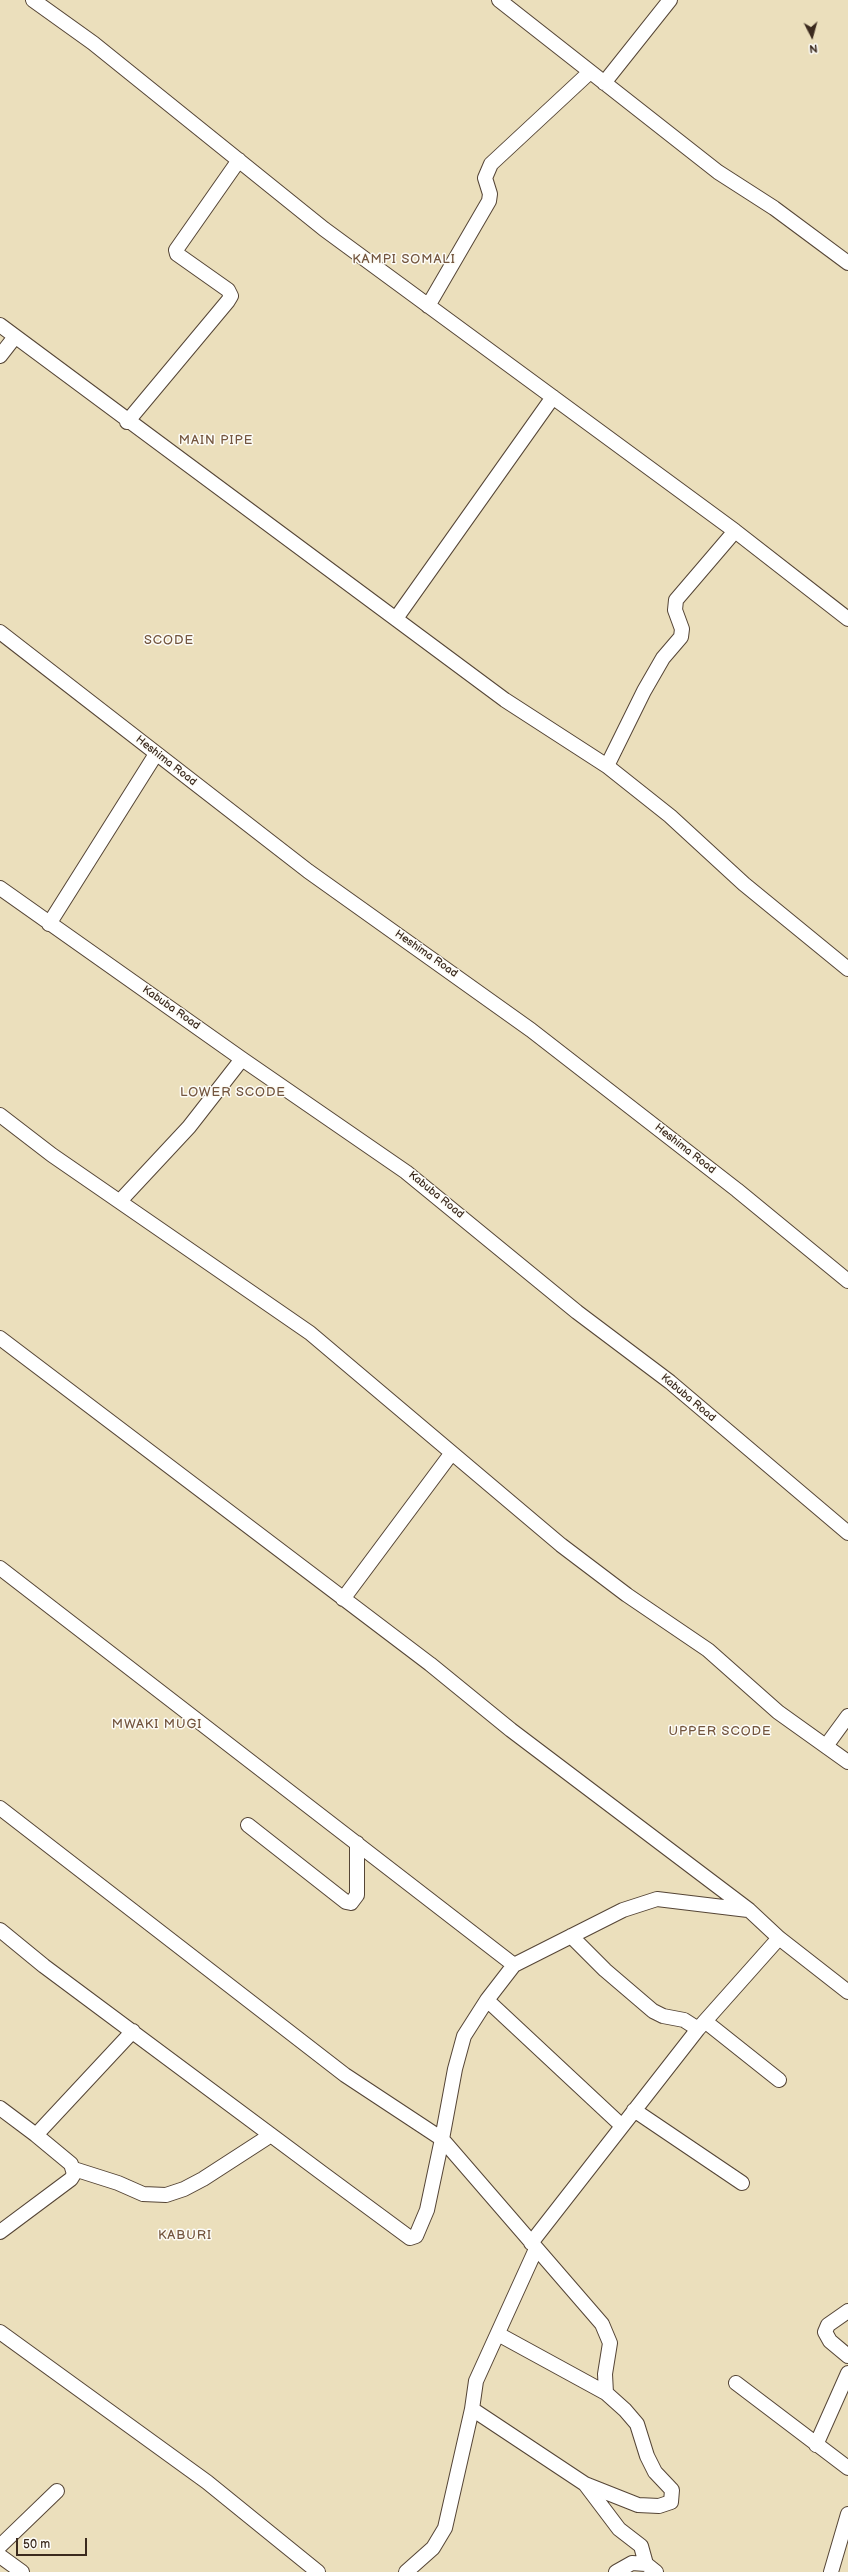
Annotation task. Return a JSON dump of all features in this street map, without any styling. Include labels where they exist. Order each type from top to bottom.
[{"type":"street","points":[[33,0],[93,43],[324,229],[735,531],[848,619]]},
{"type":"street","points":[[498,0],[718,172],[774,208],[848,263]]},
{"type":"street","points":[[604,83],[670,0]]},
{"type":"street","points":[[428,306],[489,201],[490,194],[485,178],[490,164],[590,72]]},
{"type":"street","points":[[127,422],[228,302],[231,296],[228,290],[177,254],[176,250],[239,160]]},
{"type":"street","points":[[0,325],[14,338],[127,422],[397,617],[505,700],[606,766],[670,816],[750,888],[848,969]]},
{"type":"street","points":[[0,356],[14,338]]},
{"type":"street","points":[[397,617],[553,397]]},
{"type":"street","points":[[606,766],[663,658],[681,637],[682,629],[675,610],[676,600],[735,531]]},
{"type":"street","name":"Heshima Road","points":[[0,632],[308,871],[532,1030],[737,1190],[848,1281]]},
{"type":"street","points":[[49,924],[156,754]]},
{"type":"street","name":"Kabuba Road","points":[[0,888],[49,924],[171,1007],[242,1059],[406,1172],[577,1312],[670,1382],[848,1533]]},
{"type":"street","points":[[120,1201],[189,1127],[242,1059]]},
{"type":"street","points":[[0,1115],[52,1155],[310,1333],[451,1454],[561,1545],[627,1595],[708,1650],[778,1712],[848,1762]]},
{"type":"street","points":[[0,1338],[430,1664],[512,1730],[749,1910],[779,1938],[848,1992]]},
{"type":"street","points":[[344,1599],[451,1454]]},
{"type":"street","points":[[0,1568],[514,1965]]},
{"type":"street","points":[[826,1746],[848,1716]]},
{"type":"street","points":[[0,1808],[345,2075],[442,2139],[605,2329],[610,2344],[605,2374],[606,2393]]},
{"type":"street","points":[[248,1825],[346,1902],[351,1903],[357,1896],[357,1843]]},
{"type":"street","points":[[0,1930],[44,1966],[133,2030],[410,2238],[413,2238],[418,2233],[427,2210],[455,2070],[464,2036],[487,2000],[514,1965],[623,1910],[657,1899],[749,1910]]},
{"type":"street","points":[[571,1936],[653,2011],[663,2016],[702,2025],[779,2080]]},
{"type":"street","points":[[406,2572],[434,2548],[445,2528],[472,2409],[476,2381],[498,2334],[534,2246],[621,2125],[702,2025],[779,1938]]},
{"type":"street","points":[[487,2000],[621,2125]]},
{"type":"street","points":[[36,2135],[133,2030]]},
{"type":"street","points":[[0,2108],[36,2135],[74,2169],[94,2174],[143,2194],[166,2195],[184,2189],[203,2179],[271,2135]]},
{"type":"street","points":[[634,2110],[742,2183]]},
{"type":"street","points":[[0,2232],[71,2179],[74,2169]]},
{"type":"street","points":[[848,2311],[828,2325],[826,2332],[830,2341],[848,2356]]},
{"type":"street","points":[[0,2332],[201,2478],[318,2572]]},
{"type":"street","points":[[472,2409],[585,2484],[611,2496],[638,2505],[659,2506],[671,2502],[672,2490],[655,2472],[647,2456],[637,2424],[606,2393],[498,2334]]},
{"type":"street","points":[[816,2445],[848,2373]]},
{"type":"street","points":[[736,2383],[848,2468]]},
{"type":"street","points":[[585,2484],[619,2529],[641,2546],[651,2568]]},
{"type":"street","points":[[0,2546],[57,2491]]},
{"type":"street","points":[[601,2506],[603,2500],[611,2496]]},
{"type":"street","points":[[831,2572],[848,2514]]},
{"type":"street","points":[[0,2556],[22,2572]]},
{"type":"street","points":[[616,2572],[632,2563],[651,2568]]},
{"type":"district","name":"KAMPI SOMALI","points":[[404,260]]},
{"type":"district","name":"MAIN PIPE","points":[[216,441]]},
{"type":"district","name":"SCODE","points":[[169,641]]},
{"type":"district","name":"LOWER SCODE","points":[[233,1093]]},
{"type":"district","name":"MWAKI MUGI","points":[[157,1725]]},
{"type":"district","name":"UPPER SCODE","points":[[720,1732]]},
{"type":"district","name":"KABURI","points":[[185,2236]]}]
